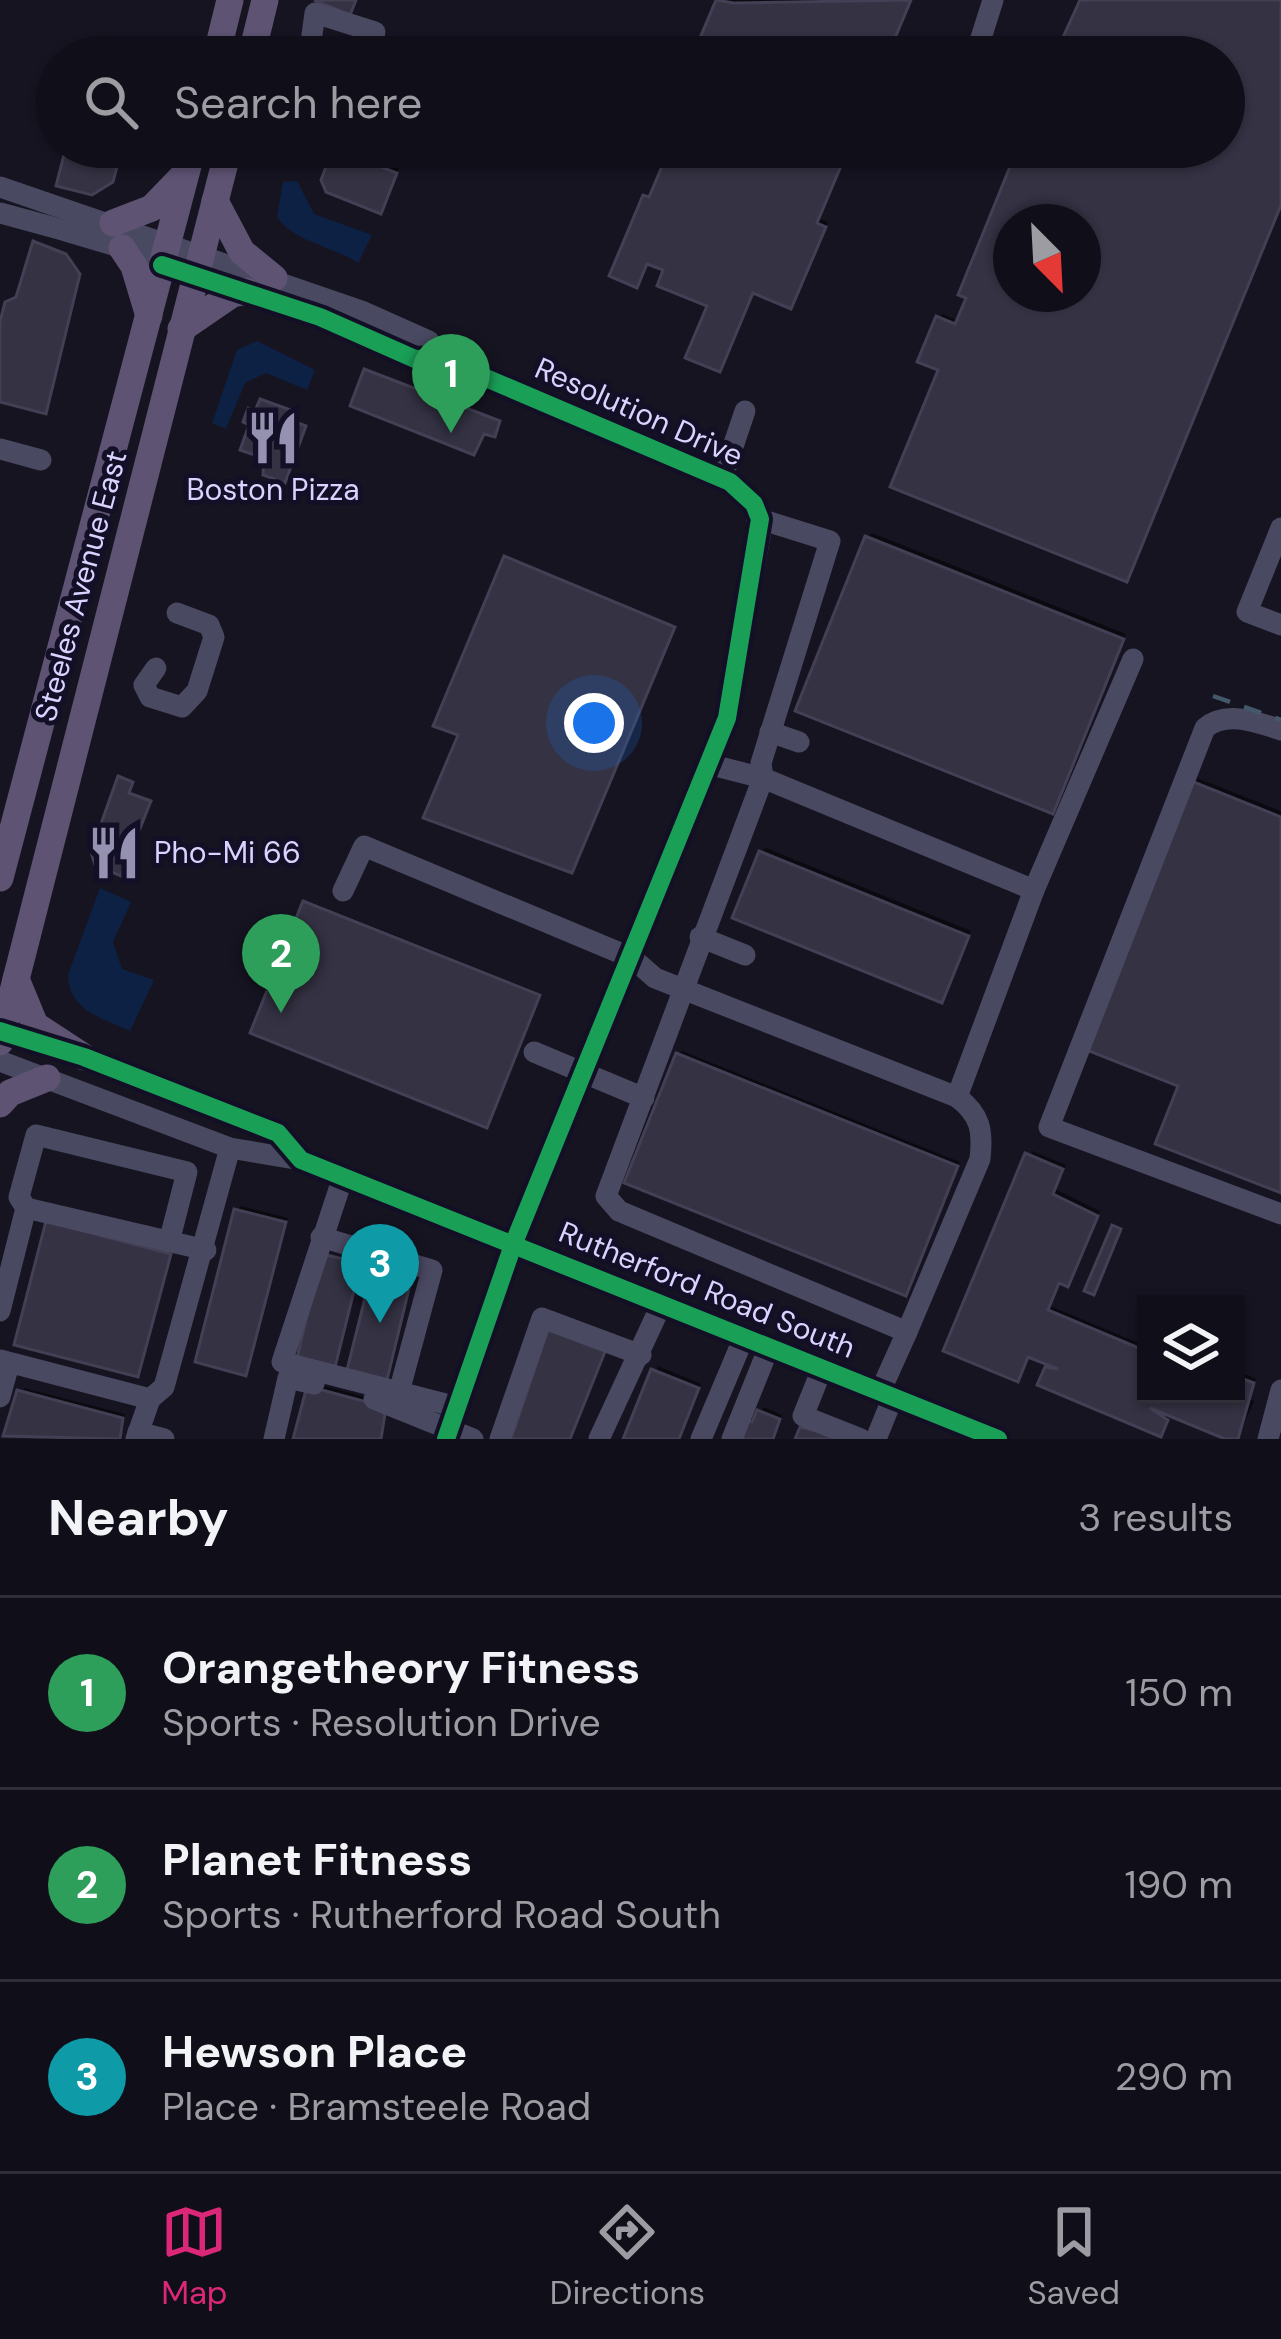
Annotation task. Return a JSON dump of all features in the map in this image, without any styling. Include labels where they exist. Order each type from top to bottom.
[{"type":"main road","points":[[221,36],[230,0]]},
{"type":"main road","points":[[256,36],[265,0]]},
{"type":"main road","points":[[149,316],[134,266],[117,235],[152,208],[183,168]]},
{"type":"main road","name":"Steeles Avenue East","points":[[0,878],[187,168]]},
{"type":"main road","name":"Steeles Avenue East","points":[[1,1035],[224,168]]},
{"type":"main road","points":[[215,201],[232,240],[274,278]]},
{"type":"main road","points":[[181,329],[232,294],[247,291]]},
{"type":"main road","points":[[16,979],[35,1025],[84,1057]]},
{"type":"main road","points":[[0,1104],[10,1093],[47,1078]]},
{"type":"street","points":[[982,36],[993,0]]},
{"type":"street","points":[[311,36],[315,13],[375,32]]},
{"type":"street","points":[[0,187],[117,235]]},
{"type":"street","points":[[0,213],[117,235]]},
{"type":"street","name":"Resolution Drive","points":[[117,235],[415,359],[439,358],[722,479],[744,491],[760,519]]},
{"type":"street","name":"Resolution Drive","points":[[198,265],[274,278],[429,341],[439,358]]},
{"type":"street","points":[[722,479],[745,411]]},
{"type":"street","points":[[0,449],[40,460]]},
{"type":"street","points":[[447,1434],[514,1245],[727,718],[760,519],[830,541],[761,763],[763,778],[606,1196],[619,1211],[907,1332]]},
{"type":"street","points":[[1281,528],[1247,612],[1281,625]]},
{"type":"street","points":[[156,668],[144,685],[150,697],[182,707],[194,698],[214,637],[208,625],[177,613]]},
{"type":"street","points":[[957,1097],[1034,890],[1133,659]]},
{"type":"street","points":[[1281,730],[1232,718],[1215,719],[1205,728],[1049,1127],[1281,1214]]},
{"type":"street","points":[[770,732],[799,742]]},
{"type":"street","points":[[709,764],[763,778],[1034,890]]},
{"type":"street","points":[[343,891],[364,846],[632,958],[655,978],[957,1097],[974,1109],[983,1134],[980,1160],[907,1332],[877,1439]]},
{"type":"street","points":[[700,937],[745,955]]},
{"type":"street","name":"Rutherford Road South","points":[[1,1035],[84,1057],[278,1133],[301,1160],[886,1394],[963,1433],[998,1439]]},
{"type":"street","points":[[534,1052],[644,1098]]},
{"type":"street","points":[[0,1061],[230,1148],[301,1160]]},
{"type":"street","points":[[169,1242],[187,1172],[37,1135],[19,1197],[26,1208],[169,1242],[206,1250]]},
{"type":"street","points":[[164,1439],[137,1436],[150,1399],[164,1388],[206,1250],[230,1148]]},
{"type":"street","points":[[343,1177],[282,1362],[457,1407]]},
{"type":"street","points":[[0,1311],[26,1208]]},
{"type":"street","points":[[321,1237],[432,1270],[399,1392]]},
{"type":"street","points":[[599,1439],[662,1303]]},
{"type":"street","points":[[500,1439],[542,1318],[641,1355]]},
{"type":"street","points":[[701,1439],[744,1337]]},
{"type":"street","points":[[732,1439],[769,1347]]},
{"type":"street","points":[[0,1396],[5,1362],[150,1399]]},
{"type":"street","points":[[822,1369],[803,1416],[862,1439]]},
{"type":"street","points":[[274,1439],[288,1378],[372,1398],[447,1434],[473,1439]]},
{"type":"street","points":[[1268,1439],[1281,1390]]},
{"type":"water","points":[[297,181],[314,214],[372,235],[358,263],[293,232],[277,217],[283,182]]},
{"type":"water","points":[[257,341],[315,370],[307,390],[266,373],[245,383],[226,429],[212,423],[237,350]]},
{"type":"water","points":[[100,888],[131,902],[113,942],[122,969],[154,980],[130,1031],[89,1012],[70,987],[68,975]]},
{"type":"building","points":[[314,0],[356,0],[350,15]]},
{"type":"building","points":[[716,0],[911,0],[896,36],[701,36]]},
{"type":"building","points":[[1080,0],[1281,0],[1281,205],[1127,582],[890,487],[938,370],[917,362],[936,316],[955,324],[966,298],[958,295],[993,209],[993,312],[1101,312],[1101,204],[995,204],[1009,168],[1245,168],[1245,36],[1064,36]]},
{"type":"building","points":[[61,168],[117,168],[113,182],[92,195],[56,186]]},
{"type":"building","points":[[326,168],[384,168],[397,173],[381,214],[326,192],[321,180]]},
{"type":"building","points":[[661,168],[840,168],[817,223],[826,227],[791,309],[753,293],[720,372],[685,358],[707,306],[657,286],[663,270],[647,264],[637,288],[609,276],[643,195],[649,197]]},
{"type":"building","points":[[33,241],[66,254],[80,274],[46,414],[0,402],[0,322],[5,302],[16,297]]},
{"type":"building","points":[[364,369],[500,421],[495,437],[484,434],[474,455],[350,406]]},
{"type":"building","name":"Boston Pizza","points":[[260,399],[291,410],[287,419],[306,426],[285,483],[263,475],[264,458],[240,450],[249,425],[243,422],[248,408],[255,411]]},
{"type":"building","points":[[865,536],[1124,639],[1053,814],[795,711]]},
{"type":"building","points":[[504,556],[675,627],[572,873],[423,818],[458,735],[433,726]]},
{"type":"building","points":[[118,776],[133,782],[129,793],[151,801],[121,876],[95,865],[91,852]]},
{"type":"building","points":[[1191,781],[1281,817],[1281,1193],[1155,1144],[1178,1086],[1084,1049]]},
{"type":"building","points":[[759,851],[969,936],[942,1003],[732,918]]},
{"type":"building","points":[[303,901],[540,995],[487,1128],[250,1033]]},
{"type":"building","points":[[676,1053],[958,1166],[906,1296],[624,1183]]},
{"type":"building","points":[[1025,1153],[1063,1169],[1053,1194],[1098,1216],[1068,1287],[1059,1283],[1048,1310],[1137,1347],[1137,1403],[1245,1403],[1245,1380],[1254,1383],[1238,1439],[1225,1439],[1150,1408],[1168,1420],[1161,1437],[1037,1385],[1045,1367],[1058,1369],[1028,1357],[1018,1382],[943,1351]]},
{"type":"building","points":[[234,1209],[286,1222],[246,1376],[195,1362]]},
{"type":"building","points":[[46,1221],[171,1254],[138,1377],[14,1345]]},
{"type":"building","points":[[1112,1225],[1121,1229],[1094,1295],[1084,1291]]},
{"type":"building","points":[[322,1254],[361,1263],[335,1367],[297,1358]]},
{"type":"building","points":[[373,1266],[412,1276],[387,1380],[347,1370]]},
{"type":"building","points":[[549,1327],[606,1349],[570,1439],[511,1439]]},
{"type":"building","points":[[651,1369],[699,1388],[679,1439],[623,1439]]},
{"type":"building","points":[[307,1386],[386,1407],[381,1439],[293,1439]]},
{"type":"building","points":[[17,1390],[123,1418],[120,1439],[3,1436]]},
{"type":"building","points":[[757,1410],[780,1419],[773,1439],[737,1439],[744,1420],[752,1422]]},
{"type":"building","points":[[800,1427],[832,1435],[835,1439],[795,1439]]},
{"type":"railway","points":[[1213,696],[1281,720]]},
{"type":"cycle path","points":[[162,265],[320,317],[415,359],[439,358],[730,482],[754,504],[760,519],[727,718],[513,1245],[446,1439]]},
{"type":"cycle path","points":[[0,1031],[84,1057],[278,1133],[301,1160],[998,1439]]},
{"type":"place","name":"Orangetheory Fitness","points":[[451,433]]},
{"type":"place","name":"Boston Pizza","points":[[273,438]]},
{"type":"place","name":"Pho-Mi 66","points":[[114,853]]},
{"type":"place","name":"Planet Fitness","points":[[281,1013]]},
{"type":"place","name":"Hewson Place","points":[[380,1323]]}]
